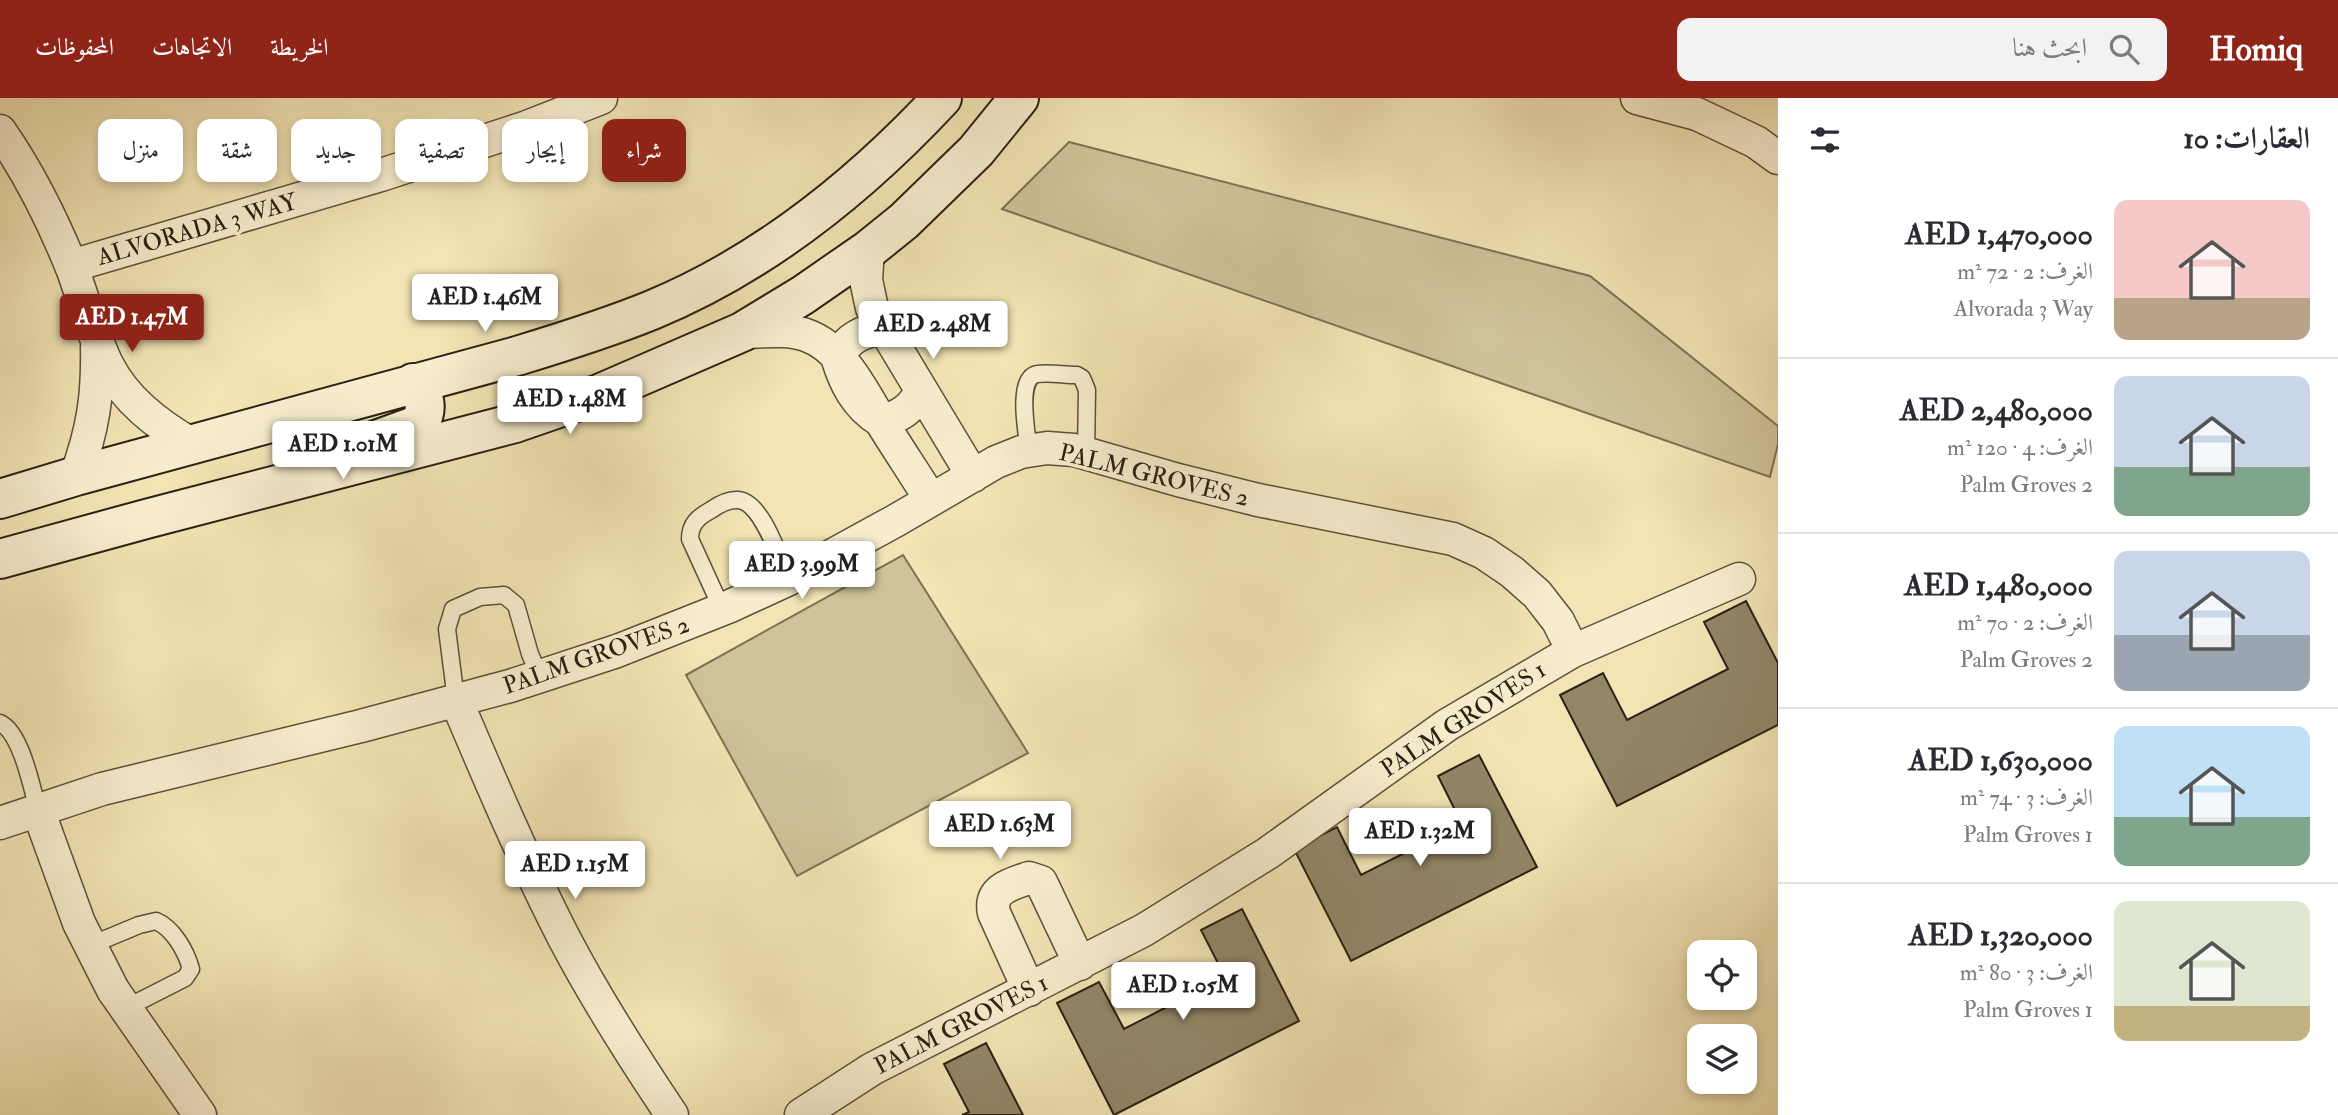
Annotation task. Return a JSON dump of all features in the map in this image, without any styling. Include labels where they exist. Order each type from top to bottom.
[{"type":"street","name":"ALVORADA 3 WAY","points":[[71,266],[381,175],[527,127],[601,98]]},
{"type":"street","points":[[0,499],[76,475],[587,335],[655,309],[721,276],[783,238],[901,142],[942,98]]},
{"type":"street","points":[[0,559],[515,423],[599,394],[742,332],[868,250],[930,197],[976,151],[1019,98]]},
{"type":"street","points":[[1637,98],[1699,106],[1778,158]]},
{"type":"street","name":"ALVORADA 3 WAY","points":[[0,131],[43,204],[71,266],[108,366],[127,393],[146,413],[191,444]]},
{"type":"street","points":[[868,250],[868,294],[883,329],[973,475]]},
{"type":"street","points":[[836,357],[855,335],[883,329]]},
{"type":"street","points":[[742,332],[780,331],[817,340],[836,357],[866,395],[931,500]]},
{"type":"street","name":"ALVORADA 3 WAY","points":[[76,475],[92,427],[96,402],[96,335]]},
{"type":"street","points":[[146,519],[249,478],[411,429],[420,424],[425,414],[426,402],[413,383]]},
{"type":"street","points":[[881,421],[893,419],[905,412],[915,404],[921,392]]},
{"type":"street","points":[[96,402],[127,393]]},
{"type":"street","name":"PALM GROVES 2","points":[[0,823],[102,789],[349,729],[540,677],[617,651],[789,579],[996,461],[1029,451],[1048,449],[1086,454],[1258,500],[1453,539],[1484,553],[1512,572],[1537,594],[1558,621],[1573,650]]},
{"type":"street","name":"PALM GROVES 1","points":[[801,1115],[872,1069],[1144,930],[1268,853],[1447,725],[1573,650],[1739,579]]},
{"type":"street","points":[[456,700],[528,864],[564,938],[612,1022],[672,1115]]},
{"type":"street","points":[[38,810],[79,923],[124,1009],[200,1115]]},
{"type":"street","points":[[1029,990],[994,913],[993,901],[1000,889],[1029,878],[1041,882],[1080,964]]},
{"type":"lane","points":[[1029,451],[1025,401],[1029,378],[1036,374],[1077,375],[1082,378],[1087,390],[1086,454]]},
{"type":"lane","points":[[722,609],[690,539],[690,529],[696,519],[719,505],[737,500],[753,506],[766,527],[789,579]]},
{"type":"lane","points":[[456,700],[447,629],[453,609],[480,597],[504,595],[516,605],[530,654],[540,677]]},
{"type":"lane","points":[[0,723],[7,726],[24,759],[38,810]]},
{"type":"lane","points":[[91,945],[139,925],[156,921],[169,928],[189,961],[191,969],[185,978],[124,1009]]},
{"type":"shaded area","points":[[1069,142],[1590,276],[1778,426],[1778,444],[1770,477],[1002,209]]},
{"type":"shaded area","points":[[903,555],[1028,753],[797,876],[686,675]]},
{"type":"building","points":[[1746,601],[1778,663],[1778,725],[1617,806],[1560,695],[1603,673],[1627,720],[1728,669],[1704,622]]},
{"type":"building","points":[[1479,755],[1537,867],[1351,961],[1294,849],[1337,827],[1361,875],[1462,824],[1438,776]]},
{"type":"building","points":[[1242,909],[1299,1021],[1114,1115],[1057,1003],[1099,982],[1124,1029],[1225,977],[1201,930]]},
{"type":"building","points":[[986,1043],[1023,1115],[962,1115],[969,1112],[944,1064]]}]
